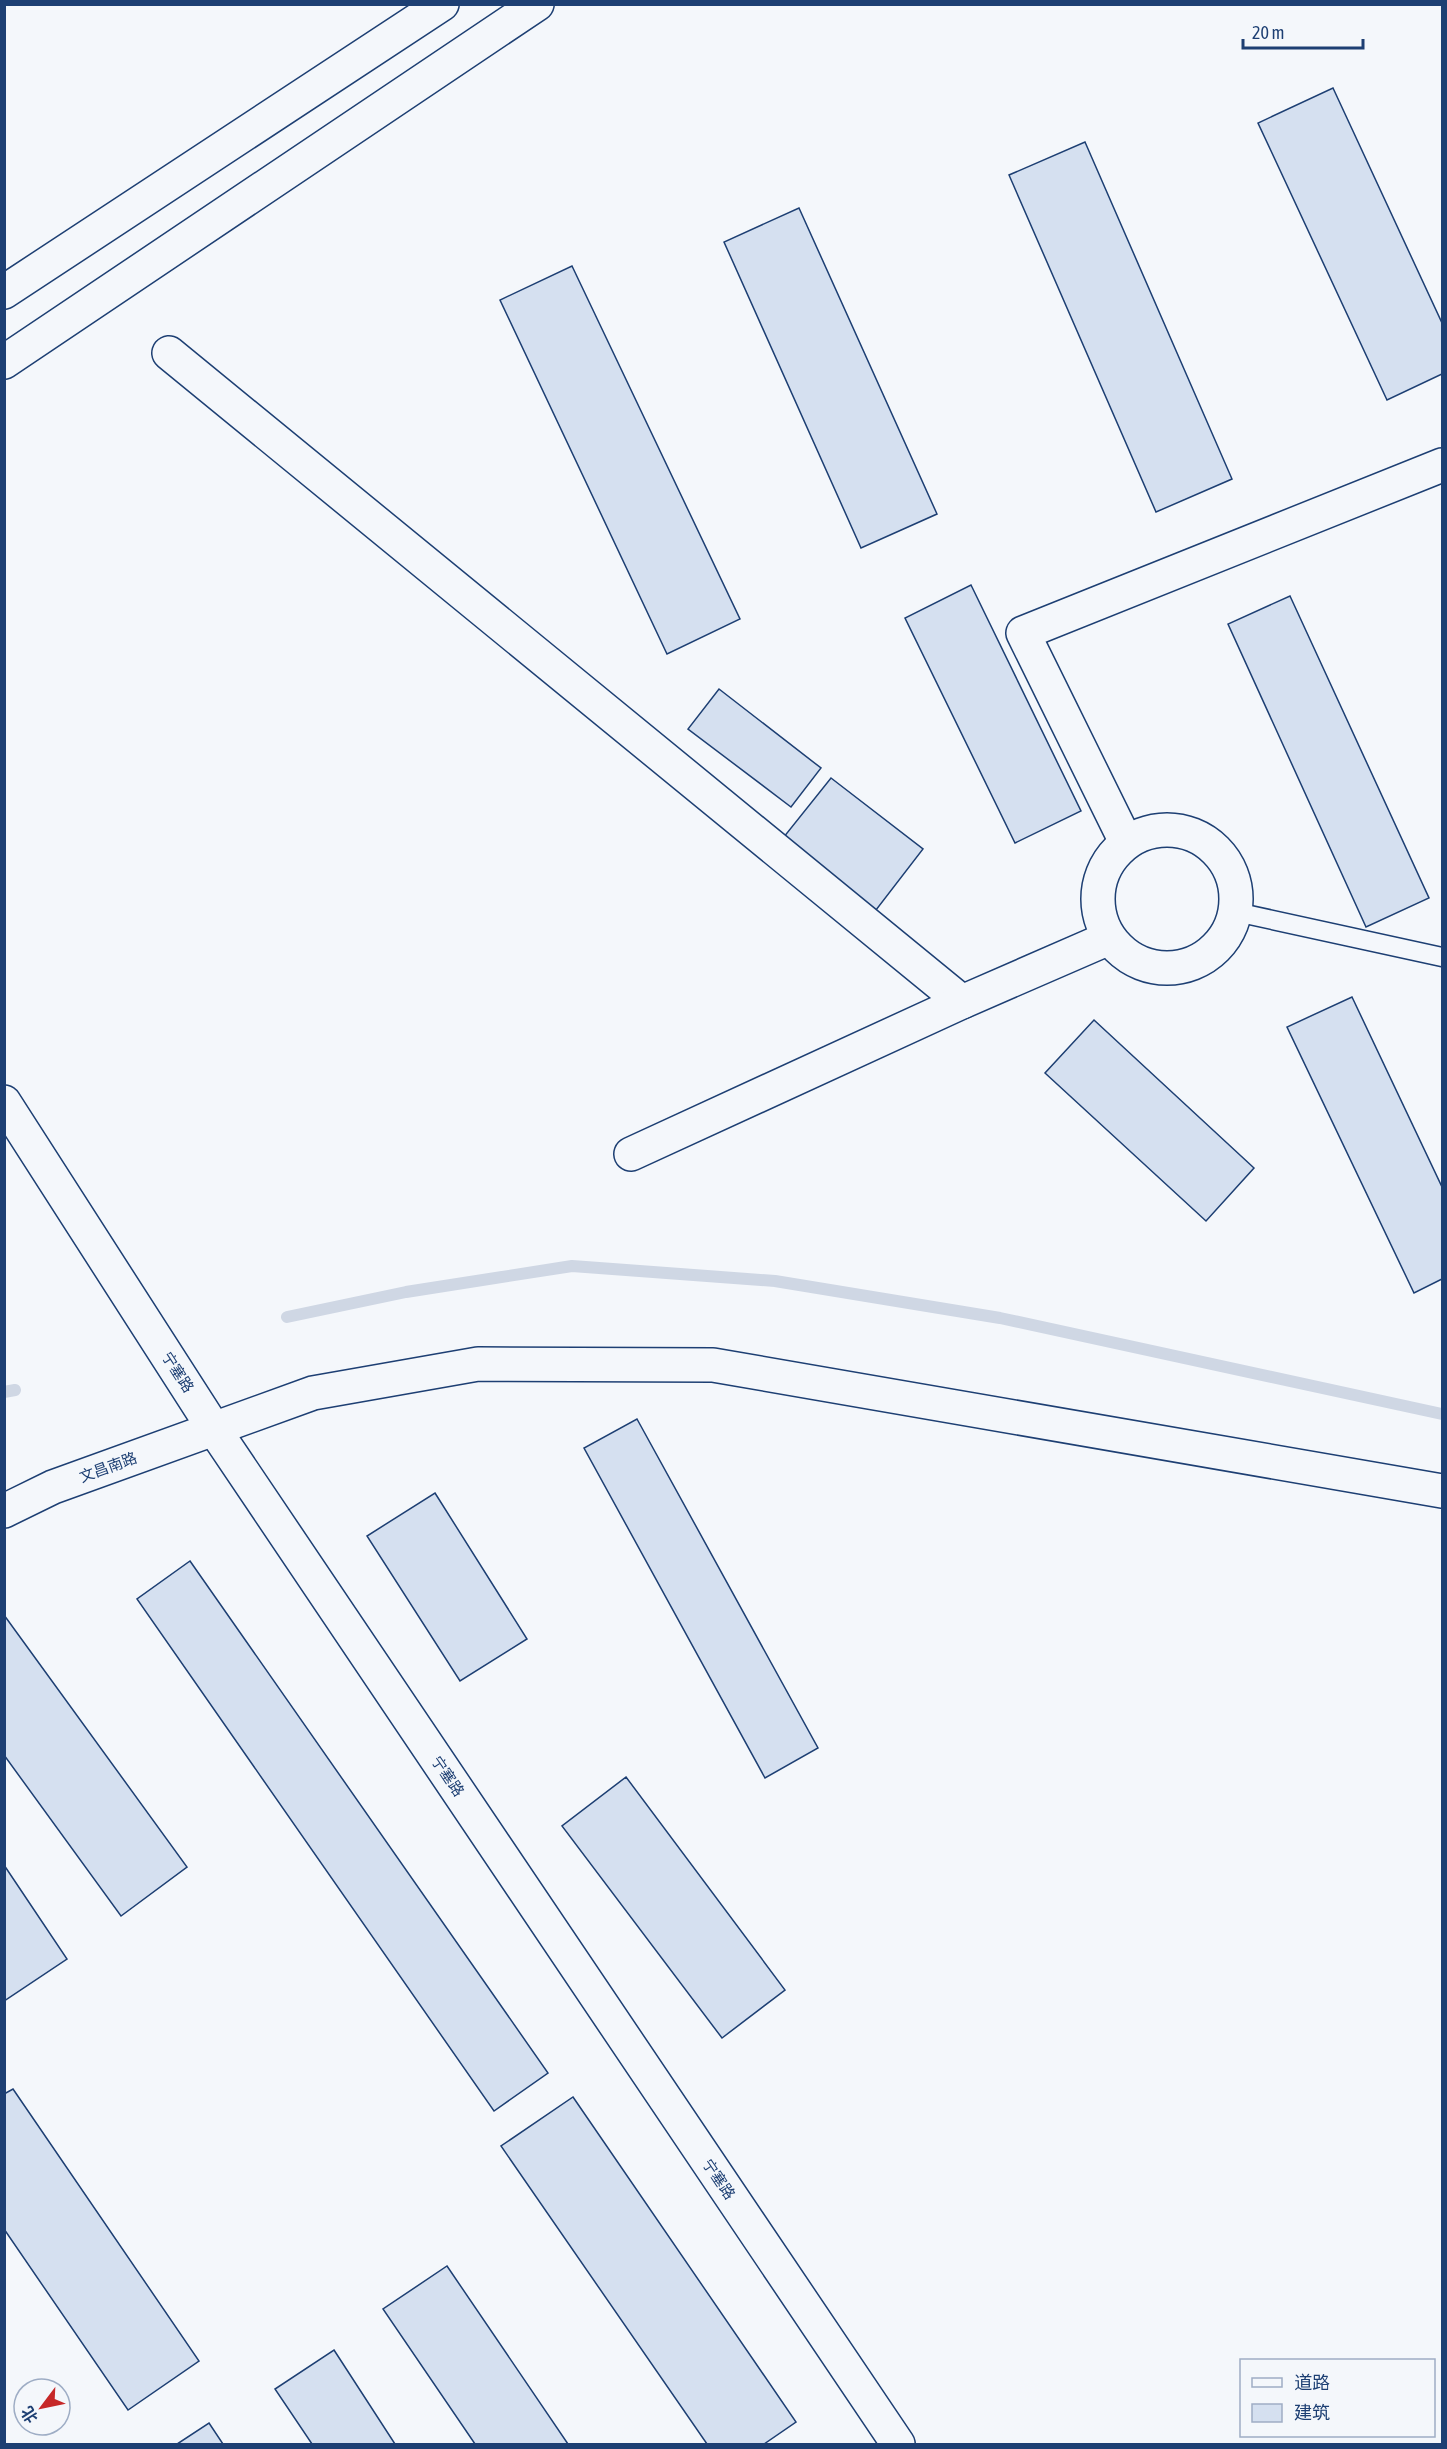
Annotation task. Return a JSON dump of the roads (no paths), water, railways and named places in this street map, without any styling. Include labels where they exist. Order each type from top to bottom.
[{"type":"street","points":[[4,292],[442,4]]},
{"type":"street","points":[[4,362],[537,4]]},
{"type":"street","points":[[169,353],[962,1002]]},
{"type":"street","points":[[1126,842],[1023,633],[1443,465]]},
{"type":"street","points":[[1178,830],[1203,839],[1223,859],[1235,884],[1236,912],[1225,938],[1205,958],[1180,968],[1154,968],[1129,957],[1109,939],[1099,914],[1098,887],[1108,862],[1126,842],[1151,831],[1178,830]]},
{"type":"street","points":[[631,1154],[962,1002],[1109,939]]},
{"type":"street","name":"宁塞路","points":[[4,1102],[214,1429],[898,2445]]},
{"type":"street","name":"文昌南路","points":[[4,1511],[53,1487],[313,1393],[478,1364],[713,1365],[1443,1491]]},
{"type":"lane","points":[[1236,912],[1443,957]]},
{"type":"waterway","points":[[287,1317],[406,1292],[572,1266],[775,1281],[1000,1318],[1442,1414]]},
{"type":"waterway","points":[[4,1392],[15,1390]]}]
